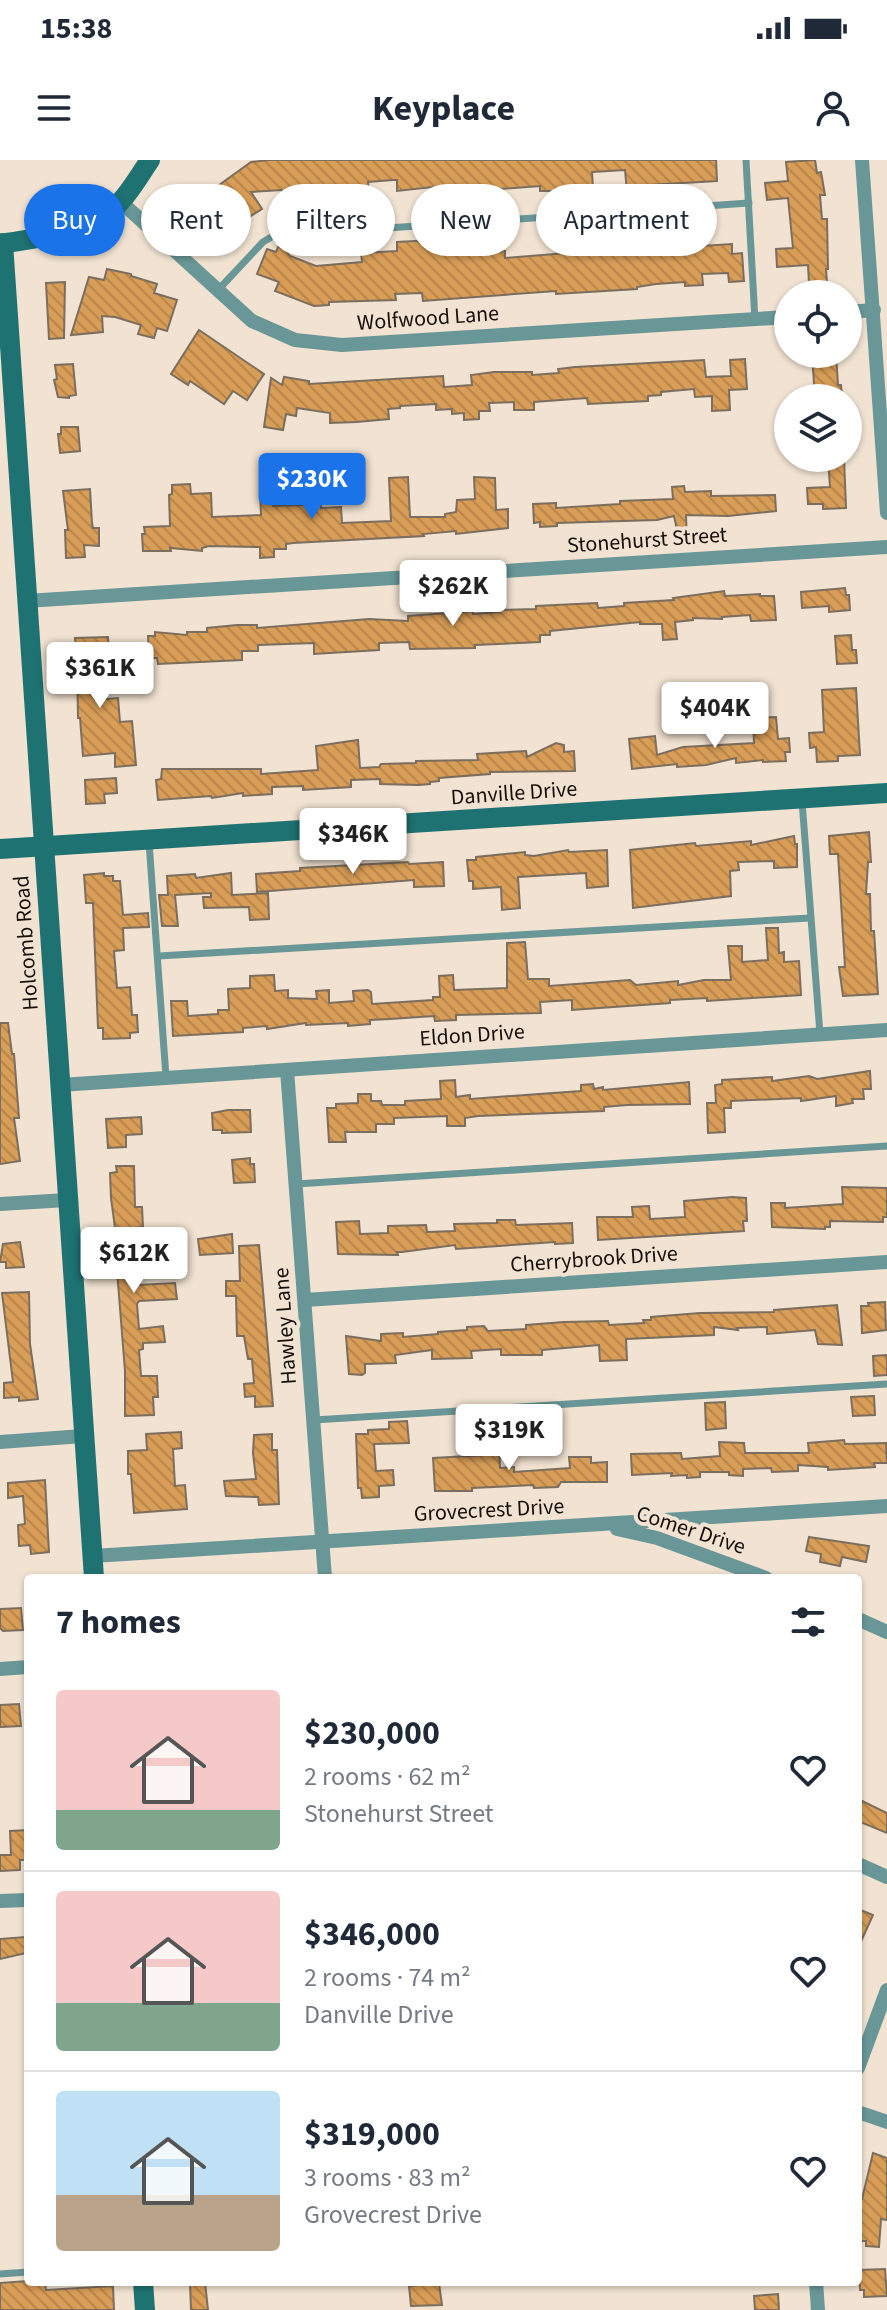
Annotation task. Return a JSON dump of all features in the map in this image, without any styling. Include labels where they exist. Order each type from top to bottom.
[{"type":"street","name":"Holcomb Road","points":[[125,196],[150,160]]},
{"type":"street","points":[[862,160],[887,513]]},
{"type":"street","name":"Wolfwood Lane","points":[[125,206],[252,321],[295,340],[342,345],[774,318]]},
{"type":"street","name":"Holcomb Road","points":[[24,240],[1,244],[94,1574]]},
{"type":"street","points":[[862,311],[874,310]]},
{"type":"street","name":"Stonehurst Street","points":[[26,601],[887,547]]},
{"type":"street","name":"Danville Drive","points":[[0,849],[887,793]]},
{"type":"street","name":"Eldon Drive","points":[[60,1085],[887,1030]]},
{"type":"street","name":"Hawley Lane","points":[[287,1070],[325,1574]]},
{"type":"street","points":[[0,1204],[67,1200]]},
{"type":"street","name":"Cherrybrook Drive","points":[[305,1300],[887,1262]]},
{"type":"street","points":[[0,1442],[83,1436]]},
{"type":"street","name":"Grovecrest Drive","points":[[93,1556],[887,1506]]},
{"type":"street","name":"Comer Drive","points":[[601,1525],[657,1538],[755,1574]]},
{"type":"street","points":[[862,1621],[887,1632]]},
{"type":"street","points":[[0,1669],[24,1667]]},
{"type":"street","points":[[862,1866],[887,1877]]},
{"type":"street","points":[[0,1901],[24,1900]]},
{"type":"street","points":[[862,2057],[887,1990]]},
{"type":"street","points":[[862,2113],[887,2122]]},
{"type":"street","points":[[143,2286],[145,2310]]},
{"type":"street","points":[[816,2286],[818,2310]]},
{"type":"lane","points":[[746,160],[755,320]]},
{"type":"lane","points":[[218,291],[263,242],[285,234],[749,203]]},
{"type":"lane","points":[[802,798],[820,1034]]},
{"type":"lane","points":[[148,840],[166,1077]]},
{"type":"lane","points":[[159,956],[810,918]]},
{"type":"lane","points":[[296,1184],[887,1146]]},
{"type":"lane","points":[[314,1420],[887,1384]]},
{"type":"lane","points":[[0,2274],[24,2272]]},
{"type":"building","points":[[716,160],[717,181],[626,184],[625,170],[592,172],[593,184],[536,184],[520,188],[520,184],[411,184],[411,189],[397,191],[397,180],[393,180],[368,184],[267,184],[267,191],[251,192],[251,184],[220,184],[251,162]]},
{"type":"building","points":[[815,160],[817,173],[821,172],[825,195],[820,195],[822,219],[827,219],[827,280],[809,280],[808,265],[777,267],[776,249],[793,248],[788,198],[767,200],[765,183],[788,181],[786,162]]},
{"type":"building","points":[[251,192],[262,209],[251,216]]},
{"type":"building","points":[[411,241],[411,256],[505,258],[717,256],[717,245],[732,244],[732,254],[742,253],[744,281],[729,282],[728,273],[702,274],[703,285],[685,286],[685,282],[637,289],[556,294],[556,291],[423,301],[422,293],[395,294],[396,300],[329,302],[329,305],[314,306],[275,291],[279,282],[257,274],[267,249],[267,256],[290,256],[316,266],[362,262],[361,256],[395,256],[397,242]]},
{"type":"building","points":[[107,269],[157,284],[154,293],[177,300],[167,331],[157,328],[154,338],[138,334],[141,325],[102,316],[103,332],[71,335],[89,277],[104,280]]},
{"type":"building","points":[[65,282],[64,338],[49,339],[46,283]]},
{"type":"building","points":[[199,330],[264,374],[247,400],[233,391],[224,404],[190,381],[188,385],[171,374]]},
{"type":"building","points":[[745,359],[747,389],[729,390],[730,410],[712,411],[712,396],[695,397],[694,389],[661,392],[661,395],[648,396],[648,401],[588,404],[587,398],[534,402],[534,410],[514,410],[514,402],[489,403],[490,411],[479,411],[479,419],[464,420],[464,413],[452,414],[452,409],[436,410],[436,404],[388,409],[389,419],[330,423],[330,413],[297,408],[296,416],[286,414],[283,430],[264,427],[271,378],[282,385],[284,377],[309,381],[309,384],[443,376],[444,387],[472,385],[471,375],[494,372],[532,372],[532,375],[559,373],[558,369],[575,367],[704,360],[706,377],[731,376],[730,360]]},
{"type":"building","points":[[73,364],[76,395],[58,397],[55,365]]},
{"type":"building","points":[[813,368],[837,368],[838,384],[814,384]]},
{"type":"building","points":[[61,427],[78,427],[80,451],[60,453],[58,434],[61,434]]},
{"type":"building","points":[[829,472],[845,472],[846,508],[823,509],[823,504],[808,504],[807,488],[830,487]]},
{"type":"building","points":[[408,477],[410,517],[445,517],[445,514],[456,512],[457,500],[475,499],[474,477],[495,478],[496,510],[508,509],[508,528],[293,543],[286,544],[286,549],[274,549],[274,557],[260,558],[260,547],[209,546],[202,548],[202,551],[170,548],[171,551],[143,551],[144,527],[170,526],[169,495],[172,494],[172,485],[190,484],[191,494],[211,493],[212,517],[261,515],[260,492],[272,491],[273,506],[302,505],[302,490],[317,489],[321,492],[321,508],[341,507],[342,523],[391,521],[389,478]]},
{"type":"building","points":[[684,486],[685,492],[711,491],[711,496],[775,495],[776,511],[728,516],[686,515],[687,543],[680,544],[674,516],[657,520],[557,523],[557,526],[540,527],[540,522],[534,523],[533,504],[556,503],[556,508],[673,499],[672,487]]},
{"type":"building","points":[[90,489],[92,523],[93,528],[99,528],[99,546],[84,545],[85,557],[66,558],[65,530],[68,530],[63,491]]},
{"type":"building","points":[[845,588],[850,610],[829,612],[829,606],[802,608],[801,592]]},
{"type":"building","points":[[724,591],[725,596],[774,596],[776,620],[751,621],[750,615],[722,619],[693,618],[675,622],[677,639],[663,640],[662,624],[640,622],[550,631],[550,635],[540,635],[540,642],[475,645],[475,648],[410,649],[409,642],[379,643],[379,650],[314,654],[314,643],[258,645],[258,651],[242,651],[242,660],[158,664],[157,658],[149,658],[148,636],[155,636],[155,632],[187,635],[187,632],[207,632],[207,628],[237,625],[257,625],[257,628],[369,619],[408,621],[408,616],[500,612],[536,609],[536,606],[597,603],[598,608]]},
{"type":"building","points":[[851,635],[857,663],[837,664],[835,636]]},
{"type":"building","points":[[108,637],[109,653],[94,654],[95,700],[118,698],[120,722],[132,721],[136,765],[115,767],[115,753],[83,756],[78,718],[77,661],[74,661],[73,648],[76,648],[75,638]]},
{"type":"building","points":[[856,688],[860,755],[838,756],[838,761],[817,762],[816,747],[810,748],[809,733],[824,732],[822,690]]},
{"type":"building","points":[[776,717],[778,739],[789,738],[790,752],[785,752],[786,761],[736,763],[736,758],[706,765],[677,767],[677,764],[632,769],[629,739],[655,736],[657,755],[683,747],[754,743],[753,718]]},
{"type":"building","points":[[358,740],[360,768],[416,761],[478,760],[477,754],[526,751],[527,757],[556,743],[564,745],[564,752],[574,751],[575,771],[490,772],[439,778],[439,781],[430,784],[418,785],[380,784],[380,779],[351,780],[351,787],[303,790],[303,786],[272,787],[272,794],[243,796],[243,793],[212,798],[158,800],[156,780],[161,779],[162,769],[261,769],[261,774],[318,770],[316,746]]},
{"type":"building","points":[[116,778],[117,793],[104,794],[105,803],[86,804],[85,780]]},
{"type":"building","points":[[869,832],[871,862],[868,862],[866,894],[870,894],[878,994],[843,996],[839,967],[845,967],[838,854],[830,854],[829,836]]},
{"type":"building","points":[[794,836],[797,867],[774,868],[774,861],[738,862],[739,870],[730,871],[731,896],[633,908],[630,850],[695,843],[696,846],[751,841],[751,845]]},
{"type":"building","points":[[568,850],[607,850],[608,886],[587,888],[586,873],[518,877],[520,908],[502,910],[501,887],[473,889],[473,881],[469,881],[467,860],[476,860],[476,857],[525,852],[525,855],[534,856]]},
{"type":"building","points":[[443,862],[444,886],[414,887],[414,880],[257,892],[256,874],[300,871],[300,868]]},
{"type":"building","points":[[104,873],[104,876],[113,876],[113,881],[120,881],[123,915],[148,913],[149,927],[123,928],[124,950],[114,951],[117,988],[130,987],[132,1015],[137,1015],[138,1032],[130,1033],[130,1038],[103,1039],[103,1028],[98,1028],[93,903],[86,903],[84,875]]},
{"type":"building","points":[[231,873],[232,895],[268,893],[269,919],[250,920],[249,907],[204,908],[203,897],[211,897],[211,893],[175,895],[178,926],[162,926],[159,895],[168,895],[167,876],[195,874],[196,878]]},
{"type":"building","points":[[766,928],[778,928],[779,953],[784,952],[784,962],[799,961],[801,995],[707,1001],[707,998],[670,1000],[670,1003],[572,1010],[572,1000],[540,1002],[541,1013],[456,1015],[456,1020],[435,1021],[434,1016],[370,1020],[370,1024],[348,1026],[348,1023],[306,1023],[267,1029],[267,1026],[243,1028],[243,1032],[173,1036],[171,1001],[187,1001],[188,1016],[218,1014],[218,1010],[229,1010],[228,989],[250,988],[250,976],[274,975],[275,991],[288,990],[288,998],[317,999],[316,991],[329,990],[329,1003],[354,1001],[353,991],[368,990],[372,1004],[433,1000],[433,997],[440,997],[439,976],[453,975],[454,990],[507,988],[507,943],[525,942],[528,979],[549,979],[549,986],[630,980],[636,985],[678,981],[678,985],[704,980],[731,980],[728,946],[742,946],[742,962],[768,960]]},
{"type":"building","points":[[0,1023],[8,1023],[14,1054],[19,1118],[14,1118],[20,1161],[0,1164]]},
{"type":"building","points":[[870,1071],[871,1089],[863,1089],[864,1099],[852,1099],[853,1103],[836,1106],[836,1096],[801,1101],[801,1098],[731,1101],[731,1108],[724,1108],[725,1132],[708,1133],[707,1103],[716,1103],[715,1085],[722,1084],[722,1080],[772,1077],[772,1081],[809,1076],[817,1079]]},
{"type":"building","points":[[455,1080],[456,1097],[470,1095],[470,1099],[581,1091],[581,1085],[593,1084],[594,1089],[603,1087],[603,1090],[689,1082],[690,1104],[627,1105],[604,1107],[604,1111],[478,1116],[465,1118],[465,1126],[447,1126],[447,1116],[394,1118],[394,1124],[376,1124],[376,1132],[345,1132],[346,1142],[329,1142],[327,1108],[336,1108],[336,1104],[358,1103],[358,1094],[371,1094],[371,1101],[381,1101],[382,1105],[441,1099],[440,1081]]},
{"type":"building","points":[[250,1110],[251,1132],[222,1133],[222,1130],[213,1130],[212,1113]]},
{"type":"building","points":[[141,1117],[142,1134],[126,1135],[126,1147],[108,1148],[106,1119]]},
{"type":"building","points":[[250,1158],[250,1164],[254,1164],[255,1182],[234,1183],[232,1160]]},
{"type":"building","points":[[116,1166],[134,1166],[135,1207],[142,1207],[143,1227],[134,1228],[133,1232],[137,1285],[175,1283],[177,1299],[139,1301],[137,1304],[139,1329],[163,1326],[165,1342],[143,1343],[143,1349],[139,1350],[141,1376],[157,1376],[158,1397],[153,1397],[154,1415],[125,1416],[125,1371],[116,1258],[119,1258],[110,1173],[117,1172]]},
{"type":"building","points":[[842,1187],[887,1188],[887,1217],[883,1217],[883,1222],[830,1221],[830,1227],[825,1229],[772,1227],[771,1203],[785,1203],[785,1208],[843,1204]]},
{"type":"building","points":[[746,1198],[744,1231],[598,1240],[597,1217],[633,1217],[632,1207],[649,1206],[650,1219],[685,1217],[684,1201]]},
{"type":"building","points":[[497,1220],[515,1220],[516,1225],[572,1223],[573,1243],[456,1249],[455,1245],[397,1252],[398,1255],[338,1254],[336,1222],[359,1221],[360,1234],[388,1233],[388,1226],[426,1225],[427,1232],[455,1231],[454,1224],[497,1223]]},
{"type":"building","points":[[232,1234],[233,1253],[200,1255],[198,1239]]},
{"type":"building","points":[[20,1242],[24,1267],[6,1268],[6,1262],[0,1262],[3,1244]]},
{"type":"building","points":[[259,1245],[273,1406],[255,1407],[255,1396],[245,1397],[244,1384],[254,1383],[252,1359],[248,1359],[244,1336],[237,1336],[236,1296],[226,1296],[226,1281],[240,1281],[239,1246]]},
{"type":"building","points":[[29,1292],[30,1344],[38,1399],[19,1401],[19,1397],[4,1398],[4,1383],[13,1382],[2,1293]]},
{"type":"building","points":[[885,1302],[886,1330],[862,1333],[861,1306]]},
{"type":"building","points":[[837,1305],[842,1345],[818,1344],[815,1330],[767,1334],[767,1327],[738,1330],[714,1327],[714,1335],[626,1339],[627,1360],[600,1361],[599,1345],[542,1350],[542,1355],[501,1355],[501,1349],[471,1351],[472,1358],[432,1359],[432,1350],[395,1355],[396,1363],[365,1364],[362,1375],[349,1374],[346,1336],[381,1341],[381,1334],[403,1333],[403,1337],[467,1330],[467,1327],[484,1326],[488,1331],[526,1329],[526,1325],[564,1322],[608,1321],[609,1325],[644,1323],[643,1320],[651,1320],[651,1317],[774,1312]]},
{"type":"building","points":[[887,1355],[887,1375],[874,1376],[873,1356]]},
{"type":"building","points":[[874,1396],[875,1415],[853,1416],[851,1397]]},
{"type":"building","points":[[725,1402],[726,1428],[706,1430],[705,1403]]},
{"type":"building","points":[[407,1421],[409,1443],[374,1444],[376,1471],[393,1470],[394,1485],[379,1486],[379,1497],[362,1498],[361,1488],[358,1488],[356,1434],[389,1429],[389,1422]]},
{"type":"building","points":[[181,1432],[182,1448],[173,1449],[175,1486],[185,1485],[187,1509],[134,1513],[128,1451],[147,1450],[146,1434]]},
{"type":"building","points":[[272,1434],[272,1450],[277,1450],[279,1504],[259,1505],[258,1497],[226,1496],[224,1481],[256,1479],[254,1435]]},
{"type":"building","points":[[486,1439],[499,1439],[500,1468],[514,1467],[514,1472],[570,1468],[569,1457],[591,1457],[591,1463],[607,1462],[607,1482],[561,1482],[558,1487],[534,1488],[533,1485],[435,1491],[433,1458],[487,1455]]},
{"type":"building","points":[[844,1440],[845,1444],[886,1443],[887,1463],[874,1463],[875,1467],[828,1470],[828,1467],[798,1465],[798,1471],[743,1469],[743,1476],[729,1475],[729,1472],[700,1472],[700,1477],[687,1478],[687,1475],[671,1476],[672,1473],[632,1475],[631,1454],[681,1453],[682,1459],[720,1456],[719,1442],[744,1443],[745,1453],[809,1453],[808,1443]]},
{"type":"building","points":[[45,1480],[49,1552],[31,1554],[30,1545],[19,1546],[18,1525],[25,1524],[23,1496],[8,1498],[8,1483]]},
{"type":"building","points":[[809,1537],[869,1546],[866,1562],[842,1557],[840,1566],[820,1562],[821,1554],[806,1551]]},
{"type":"building","points":[[21,1608],[23,1630],[3,1631],[0,1628],[0,1609]]},
{"type":"building","points":[[19,1704],[21,1726],[0,1727],[0,1705]]},
{"type":"building","points":[[862,1801],[887,1813],[887,1833],[862,1823]]},
{"type":"building","points":[[24,1830],[24,1860],[20,1860],[20,1870],[0,1871],[0,1855],[11,1855],[10,1831]]},
{"type":"building","points":[[862,1911],[873,1915],[862,1939]]},
{"type":"building","points":[[24,1937],[24,1953],[0,1959],[0,1939]]},
{"type":"building","points":[[873,2153],[887,2158],[887,2220],[881,2219],[879,2247],[866,2246],[866,2241],[862,2241],[862,2199]]},
{"type":"building","points":[[885,2269],[887,2296],[864,2297],[864,2290],[860,2290],[862,2270]]},
{"type":"building","points":[[24,2281],[24,2286],[46,2286],[46,2290],[113,2286],[114,2310],[0,2310],[0,2283]]},
{"type":"building","points":[[190,2286],[205,2286],[208,2310],[191,2310]]},
{"type":"building","points":[[409,2286],[439,2286],[442,2305],[411,2306]]},
{"type":"building","points":[[778,2294],[779,2310],[755,2310],[754,2296]]}]
